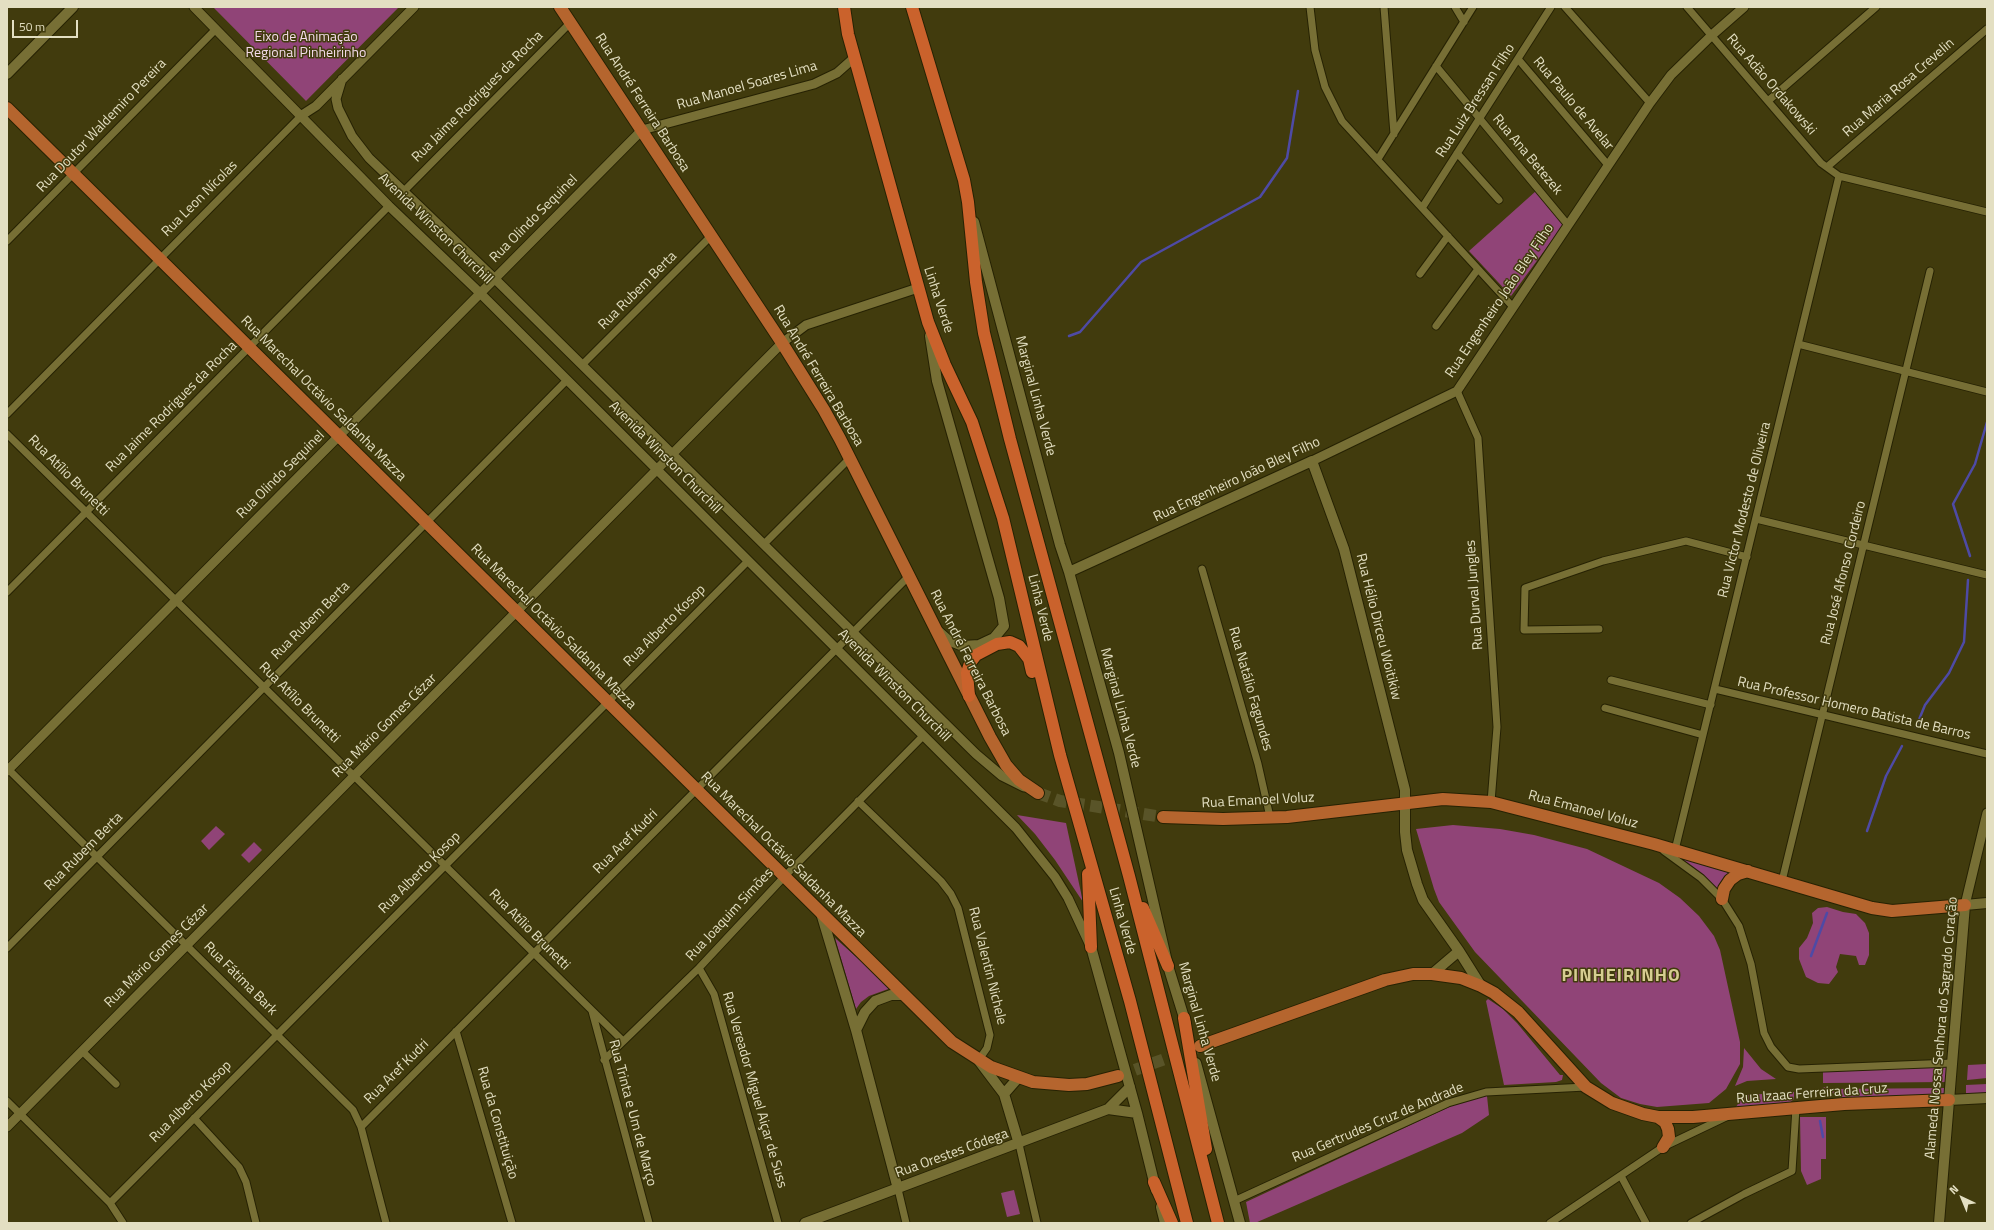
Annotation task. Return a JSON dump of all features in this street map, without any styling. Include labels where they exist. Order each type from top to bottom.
[{"type":"highway","name":"Linha Verde","points":[[844,7],[848,34],[928,322],[945,365],[965,406],[979,441],[1003,518],[1060,755],[1130,1001],[1187,1223]]},
{"type":"highway","name":"Linha Verde","points":[[912,7],[964,180],[968,202],[976,282],[984,333],[1010,439],[1129,876],[1219,1223]]},
{"type":"highway","points":[[969,696],[967,673],[970,663],[976,655],[997,644],[1010,642],[1019,646],[1028,659],[1052,743],[1060,755]]},
{"type":"highway","points":[[1087,854],[1091,947]]},
{"type":"highway","points":[[1129,876],[1168,966]]},
{"type":"highway","points":[[1184,1018],[1219,1223]]},
{"type":"highway","points":[[1154,1182],[1172,1223]]},
{"type":"main road","points":[[7,74],[73,7]]},
{"type":"main road","name":"Rua André Ferreira Barbosa","points":[[560,7],[782,343],[824,410],[850,458],[969,696],[1006,765],[1019,780],[1038,793]]},
{"type":"main road","name":"Rua Marechal Octávio Saldanha Mazza","points":[[7,108],[952,1042],[978,1061],[1018,1078],[1033,1082],[1070,1085],[1087,1084],[1118,1076]]},
{"type":"main road","name":"Marginal Linha Verde","points":[[968,202],[1060,545],[1069,572],[1119,753],[1168,966],[1184,1018],[1240,1223]]},
{"type":"main road","points":[[928,322],[938,381],[999,598],[1004,626],[994,638],[979,645],[968,646],[963,646],[948,640],[936,630]]},
{"type":"main road","name":"Rua Engenheiro João Bley Filho","points":[[1069,572],[1312,461]]},
{"type":"main road","name":"Rua Hélio Dirceu Woitikiw","points":[[1312,461],[1344,549],[1405,790],[1406,844],[1417,884],[1423,900],[1459,951],[1481,986]]},
{"type":"main road","name":"Rua Emanoel Voluz","points":[[1163,817],[1210,819],[1270,817],[1443,799],[1491,802],[1676,850],[1872,908],[1892,911],[1987,903]]},
{"type":"main road","points":[[1722,899],[1724,889],[1730,880],[1738,874],[1748,871]]},
{"type":"main road","name":"Alameda Nossa Senhora do Sagrado Coração","points":[[1939,1223],[1965,906]]},
{"type":"main road","points":[[821,913],[856,1030],[898,1189]]},
{"type":"main road","points":[[1091,947],[1137,1113],[1165,1223]]},
{"type":"main road","points":[[1432,974],[1459,951]]},
{"type":"main road","points":[[1200,1046],[1385,980],[1413,974],[1432,974],[1461,978],[1481,986],[1508,1003],[1518,1012],[1586,1087],[1612,1104],[1626,1110],[1658,1116],[1693,1116],[1735,1113]]},
{"type":"main road","points":[[856,1030],[865,1012],[875,1002],[891,995],[904,995]]},
{"type":"main road","points":[[978,1061],[1004,1094],[1019,1144]]},
{"type":"main road","points":[[1004,1094],[1018,1078]]},
{"type":"main road","name":"Rua Orestes Códega","points":[[805,1223],[1019,1144],[1108,1109],[1130,1087]]},
{"type":"main road","name":"Rua Izaac Ferreira da Cruz","points":[[1735,1113],[1796,1108],[1987,1098]]},
{"type":"main road","name":"Rua Orestes Códega","points":[[1108,1109],[1137,1113]]},
{"type":"main road","points":[[1658,1116],[1665,1122],[1668,1129],[1669,1137],[1663,1147]]},
{"type":"street","name":"Avenida Winston Churchill","points":[[194,7],[302,115],[389,206],[480,293],[1016,828],[1042,858],[1068,898],[1091,947]]},
{"type":"street","name":"Rua Leon Nícolas","points":[[7,414],[302,115],[316,106],[414,7]]},
{"type":"street","points":[[1310,7],[1316,50],[1325,87],[1332,104],[1342,121],[1512,308]]},
{"type":"street","points":[[1384,7],[1394,134]]},
{"type":"street","points":[[1455,7],[1464,22]]},
{"type":"street","points":[[1378,159],[1473,7]]},
{"type":"street","name":"Rua Luiz Bressan Filho","points":[[1422,208],[1551,7]]},
{"type":"street","points":[[1565,7],[1650,103]]},
{"type":"street","name":"Rua Adão Ordakowski","points":[[1687,7],[1821,162],[1839,176]]},
{"type":"street","name":"Rua Engenheiro João Bley Filho","points":[[1312,461],[1457,390],[1650,103],[1671,75],[1712,35],[1744,7]]},
{"type":"street","points":[[1768,101],[1876,7]]},
{"type":"street","name":"Rua Jaime Rodrigues da Rocha","points":[[404,191],[571,22]]},
{"type":"street","name":"Rua Doutor Waldemiro Pereira","points":[[7,241],[216,28]]},
{"type":"street","name":"Rua Maria Rosa Crevelin","points":[[1828,167],[1986,31]]},
{"type":"street","name":"Rua Manoel Soares Lima","points":[[642,130],[814,84],[836,73],[855,57]]},
{"type":"street","name":"Rua Paulo de Avelar","points":[[1518,59],[1608,165]]},
{"type":"street","name":"Rua Ana Betezek","points":[[1436,66],[1568,225]]},
{"type":"street","name":"Avenida Winston Churchill","points":[[342,79],[336,95],[336,103],[352,136],[369,158],[582,364],[990,767],[1014,783],[1038,793]]},
{"type":"street","name":"Rua Olindo Sequinel","points":[[7,770],[642,130]]},
{"type":"street","points":[[1458,154],[1499,200]]},
{"type":"street","points":[[1839,176],[1987,212]]},
{"type":"street","name":"Rua Victor Modesto de Oliveira","points":[[1676,850],[1839,176]]},
{"type":"street","name":"Rua Jaime Rodrigues da Rocha","points":[[7,592],[389,206]]},
{"type":"street","name":"Rua Rubem Berta","points":[[582,364],[711,236]]},
{"type":"street","points":[[1420,274],[1448,236]]},
{"type":"street","points":[[1436,326],[1478,269]]},
{"type":"street","name":"Rua José Afonso Cordeiro","points":[[1782,881],[1930,271]]},
{"type":"street","name":"Rua Mário Gomes Cézar","points":[[7,1127],[673,455],[782,343],[806,325],[918,288]]},
{"type":"street","points":[[1798,344],[1987,392]]},
{"type":"street","name":"Rua Rubem Berta","points":[[7,948],[567,380]]},
{"type":"street","name":"Rua Durval Jungles","points":[[1457,390],[1478,438],[1497,727],[1491,802]]},
{"type":"street","name":"Rua Atílio Brunetti","points":[[7,434],[623,1041]]},
{"type":"street","points":[[764,544],[850,458]]},
{"type":"street","points":[[1756,519],[1987,575]]},
{"type":"street","points":[[1599,629],[1524,630],[1525,588],[1603,561],[1686,541],[1747,557]]},
{"type":"street","name":"Rua Alberto Kosop","points":[[110,1203],[748,561]]},
{"type":"street","name":"Rua Natálio Fagundes","points":[[1202,569],[1258,764],[1270,817]]},
{"type":"street","name":"Rua Aref Kudri","points":[[361,1127],[909,576]]},
{"type":"street","points":[[1611,680],[1711,705]]},
{"type":"street","name":"Rua Professor Homero Batista de Barros","points":[[1715,689],[1987,754]]},
{"type":"street","points":[[1604,708],[1703,735]]},
{"type":"street","name":"Rua Joaquim Simões","points":[[604,1060],[699,968],[784,877],[923,736]]},
{"type":"street","name":"Rua Fátima Bark","points":[[7,770],[347,1102],[361,1127],[386,1223]]},
{"type":"street","name":"Rua Valentin Nichele","points":[[858,801],[941,881],[951,894],[958,908],[990,1035],[987,1048],[978,1061]]},
{"type":"street","name":"Alameda Nossa Senhora do Sagrado Coração","points":[[1965,906],[1987,813]]},
{"type":"street","points":[[1654,844],[1701,878],[1722,899],[1739,926],[1746,944],[1764,1033],[1771,1047],[1788,1066],[1799,1070],[1952,1063]]},
{"type":"street","name":"Rua Vereador Miguel Aiçar de Suss","points":[[699,968],[714,994],[778,1223]]},
{"type":"street","name":"Rua Trinta e Um de Março","points":[[591,1009],[649,1223]]},
{"type":"street","name":"Rua da Constituição","points":[[456,1031],[512,1223]]},
{"type":"street","points":[[82,1051],[116,1084]]},
{"type":"street","name":"Rua Gertrudes Cruz de Andrade","points":[[1234,1201],[1448,1103],[1486,1092],[1586,1087]]},
{"type":"street","points":[[7,1102],[110,1203],[123,1223]]},
{"type":"street","points":[[1690,1223],[1744,1194],[1792,1171],[1796,1108]]},
{"type":"street","name":"Rua Izaac Ferreira da Cruz","points":[[1550,1223],[1663,1147],[1735,1113]]},
{"type":"street","points":[[194,1118],[239,1167],[246,1182],[256,1223]]},
{"type":"street","points":[[1019,1144],[1037,1223]]},
{"type":"street","points":[[1621,1176],[1646,1223]]},
{"type":"street","points":[[898,1189],[906,1223]]},
{"type":"green space","name":"Eixo de Animação Regional Pinheirinho","points":[[213,7],[399,7],[306,101]]},
{"type":"green space","points":[[1536,191],[1564,224],[1511,296],[1469,251]]},
{"type":"green space","points":[[1017,815],[1066,823],[1083,902],[1055,860],[1035,834]]},
{"type":"green space","points":[[1453,825],[1500,829],[1534,835],[1587,849],[1659,883],[1680,898],[1699,916],[1714,936],[1720,950],[1740,1042],[1740,1064],[1726,1089],[1709,1103],[1657,1107],[1640,1104],[1621,1098],[1601,1083],[1475,952],[1439,902],[1416,829]]},
{"type":"green space","points":[[216,826],[225,834],[209,850],[201,841]]},
{"type":"green space","points":[[254,842],[262,850],[249,863],[241,855]]},
{"type":"green space","points":[[1685,855],[1739,871],[1720,892],[1704,876],[1682,860]]},
{"type":"green space","points":[[1827,907],[1856,914],[1865,923],[1869,933],[1869,955],[1865,965],[1859,965],[1856,956],[1840,954],[1836,967],[1838,972],[1829,984],[1818,983],[1806,977],[1799,959],[1799,948],[1807,938],[1813,923],[1812,913],[1818,908]]},
{"type":"green space","points":[[835,938],[891,988],[869,996],[861,1002],[856,1009]]},
{"type":"green space","points":[[1488,999],[1503,1009],[1517,1023],[1560,1075],[1563,1075],[1562,1080],[1556,1082],[1504,1085],[1486,1001]]},
{"type":"green space","points":[[1744,1048],[1761,1069],[1776,1079],[1747,1081],[1735,1086],[1743,1067]]},
{"type":"green space","points":[[1987,1064],[1987,1078],[1967,1080],[1968,1065]]},
{"type":"green space","points":[[1948,1066],[1947,1082],[1823,1083],[1823,1068]]},
{"type":"green space","points":[[1987,1084],[1987,1093],[1966,1094],[1966,1085]]},
{"type":"green space","points":[[1823,1087],[1833,1089],[1946,1088],[1945,1097],[1842,1099]]},
{"type":"green space","points":[[1794,1092],[1794,1099],[1788,1104],[1736,1107],[1741,1099],[1746,1095]]},
{"type":"green space","points":[[1487,1096],[1489,1115],[1462,1133],[1255,1223],[1250,1223],[1246,1202],[1460,1102],[1474,1097]]},
{"type":"green space","points":[[1800,1117],[1826,1117],[1826,1159],[1821,1159],[1821,1179],[1807,1185],[1801,1171]]},
{"type":"green space","points":[[1014,1190],[1020,1214],[1007,1217],[1001,1193]]},
{"type":"waterway","points":[[1069,336],[1080,332],[1141,262],[1260,197],[1287,158],[1298,91]]},
{"type":"waterway","points":[[1970,556],[1953,504],[1975,464],[1987,422]]},
{"type":"waterway","points":[[1916,727],[1925,705],[1949,673],[1964,642],[1968,580]]},
{"type":"waterway","points":[[1867,831],[1886,776],[1902,746]]},
{"type":"waterway","points":[[1811,956],[1827,913]]},
{"type":"waterway","points":[[1820,1121],[1823,1137]]},
{"type":"tunnel","points":[[1038,793],[1060,801],[1163,817]]},
{"type":"tunnel","points":[[1118,1076],[1198,1047]]},
{"type":"district","name":"PINHEIRINHO","points":[[1621,977]]}]
